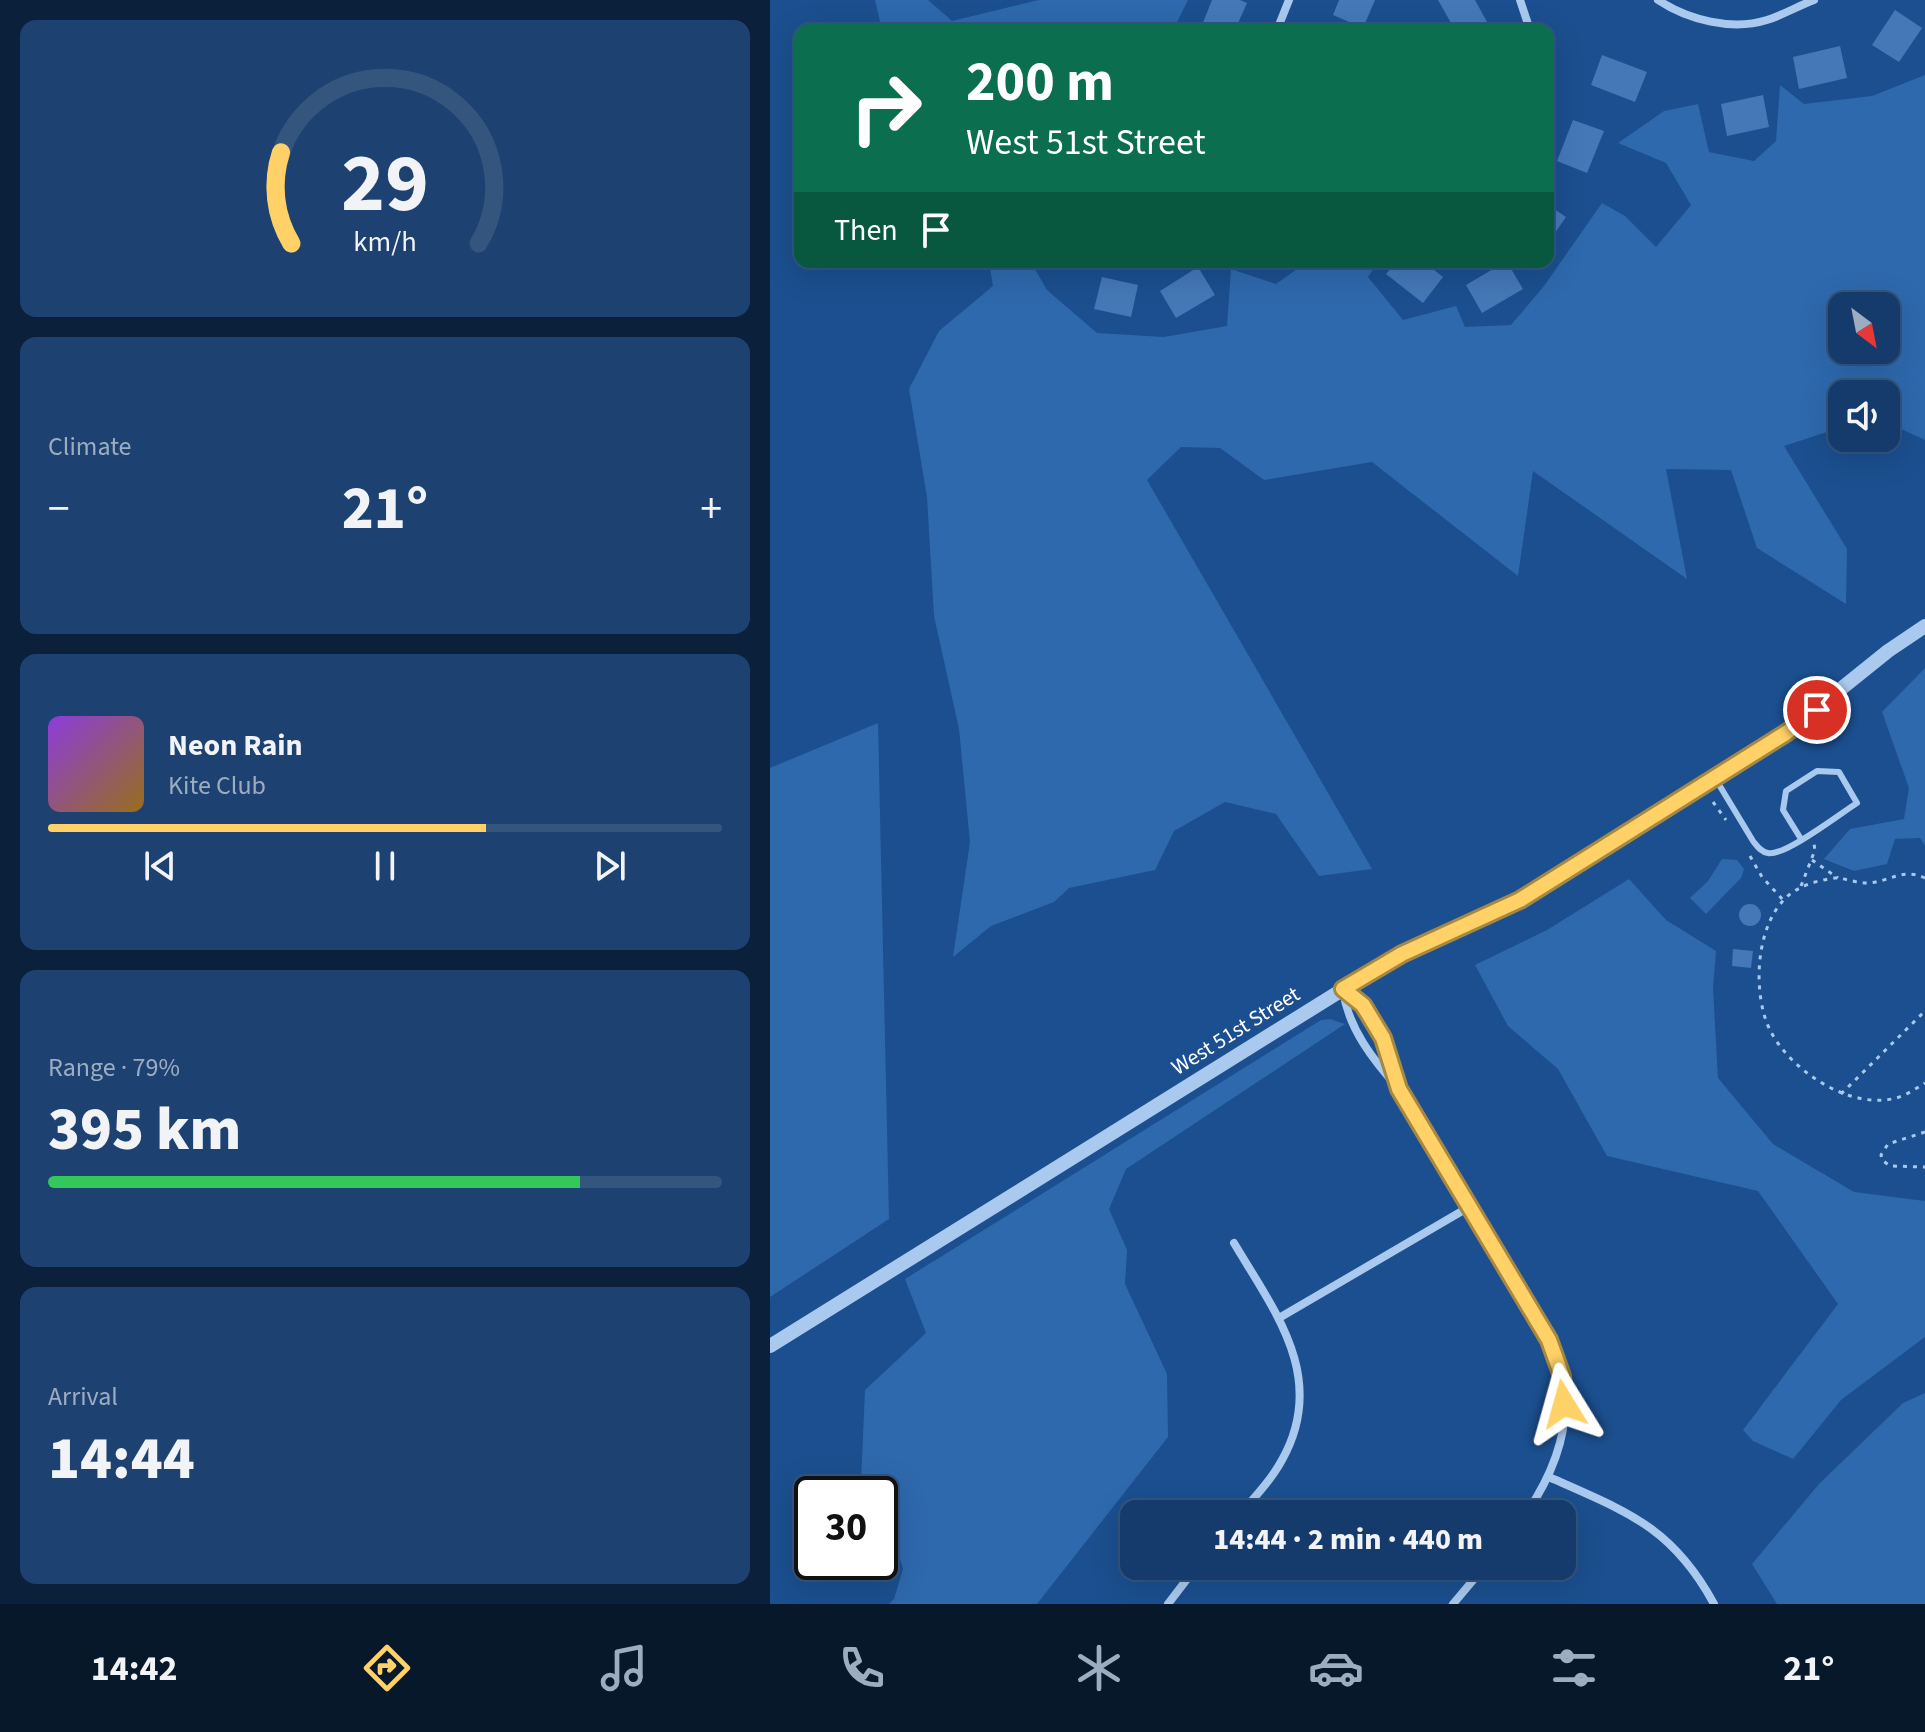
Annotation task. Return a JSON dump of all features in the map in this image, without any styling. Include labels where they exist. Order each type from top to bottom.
[{"type":"street","points":[[1279,24],[1289,0]]},
{"type":"street","points":[[1528,24],[1521,3],[1534,0]]},
{"type":"street","points":[[1658,0],[1677,13],[1739,24],[1766,20],[1814,0]]},
{"type":"street","name":"West 51st Street","points":[[770,1346],[1343,989],[1402,954],[1520,900],[1803,722],[1872,663],[1925,626]]},
{"type":"street","points":[[1343,989],[1363,1005],[1383,1038],[1399,1089]]},
{"type":"street","points":[[1343,989],[1346,1012],[1376,1064],[1399,1089],[1532,1310],[1557,1359],[1564,1404],[1561,1436],[1549,1477],[1535,1500]]},
{"type":"street","points":[[1279,1318],[1469,1207]]},
{"type":"street","points":[[1234,1243],[1289,1339],[1298,1371],[1300,1399],[1295,1429],[1283,1458],[1252,1500]]},
{"type":"street","points":[[1549,1477],[1638,1518],[1689,1563],[1714,1604]]},
{"type":"street","points":[[1168,1604],[1186,1580]]},
{"type":"street","points":[[1453,1604],[1473,1580]]},
{"type":"lane","points":[[1715,778],[1760,850],[1776,853],[1804,837],[1857,803],[1839,772],[1817,771],[1786,791],[1783,810],[1804,837]]},
{"type":"path","points":[[1801,887],[1812,860],[1814,845],[1804,837]]},
{"type":"path","points":[[1812,860],[1838,878]]},
{"type":"path","points":[[1925,878],[1917,874],[1900,874],[1866,883],[1838,878],[1801,887],[1784,901],[1761,941],[1761,1006],[1771,1034],[1794,1062],[1841,1094],[1868,1100],[1892,1100],[1925,1083]]},
{"type":"path","points":[[1841,1094],[1925,1011]]},
{"type":"path","points":[[1925,1132],[1888,1144],[1881,1155],[1890,1166],[1925,1167]]},
{"type":"shaded area","points":[[875,0],[928,0],[952,21],[1039,0],[1188,0],[1176,24],[881,24]]},
{"type":"shaded area","points":[[1925,75],[1925,440],[1900,428],[1900,380],[1828,380],[1828,432],[1784,446],[1847,549],[1846,604],[1757,548],[1731,470],[1666,469],[1687,579],[1533,471],[1518,576],[1372,462],[1264,480],[1220,448],[1181,447],[1147,480],[1372,869],[1319,876],[1276,814],[1225,802],[1174,831],[1155,870],[1069,888],[1054,902],[991,926],[953,957],[970,842],[959,729],[934,616],[927,497],[909,389],[939,331],[993,286],[990,268],[1034,268],[1047,290],[1097,333],[1164,337],[1227,326],[1231,269],[1276,284],[1299,268],[1374,268],[1368,277],[1403,320],[1456,306],[1465,327],[1511,325],[1544,286],[1602,203],[1625,216],[1656,247],[1691,205],[1666,163],[1618,143],[1664,111],[1698,104],[1709,152],[1754,161],[1776,141],[1780,85],[1804,104],[1872,96]]},
{"type":"shaded area","points":[[1925,668],[1925,846],[1920,838],[1895,839],[1887,864],[1854,871],[1824,859],[1850,829],[1904,819],[1909,788],[1882,712]]},
{"type":"shaded area","points":[[878,723],[889,1219],[770,1297],[770,768]]},
{"type":"shaded area","points":[[1722,859],[1737,860],[1744,869],[1741,878],[1706,914],[1690,898],[1708,881]]},
{"type":"shaded area","points":[[1629,879],[1666,920],[1716,951],[1713,988],[1718,1078],[1773,1144],[1854,1192],[1925,1201],[1925,1337],[1841,1400],[1793,1459],[1753,1441],[1743,1430],[1838,1304],[1758,1191],[1607,1156],[1558,1069],[1508,1026],[1475,965],[1547,930]]},
{"type":"shaded area","points":[[1330,1019],[1345,1024],[1126,1169],[1109,1209],[1127,1250],[1125,1284],[1167,1374],[1168,1437],[1037,1604],[889,1604],[894,1599],[903,1569],[898,1552],[898,1476],[861,1476],[865,1390],[926,1333],[905,1279],[1321,1020]]},
{"type":"shaded area","points":[[1925,1393],[1925,1604],[1777,1604],[1752,1564],[1819,1484],[1903,1403]]},
{"type":"building","points":[[1212,0],[1247,3],[1238,24],[1202,24]]},
{"type":"building","points":[[1339,0],[1375,0],[1365,24],[1354,24],[1333,15]]},
{"type":"building","points":[[1438,0],[1475,0],[1487,22],[1484,24],[1452,24]]},
{"type":"building","points":[[1895,10],[1922,28],[1899,62],[1872,45]]},
{"type":"building","points":[[1840,46],[1847,78],[1799,89],[1793,57]]},
{"type":"building","points":[[1602,55],[1647,72],[1635,102],[1591,85]]},
{"type":"building","points":[[1763,95],[1769,127],[1727,136],[1721,104]]},
{"type":"building","points":[[1573,120],[1604,131],[1587,173],[1557,161]]},
{"type":"building","points":[[1554,209],[1566,217],[1554,234]]},
{"type":"building","points":[[1199,268],[1215,295],[1176,318],[1160,291]]},
{"type":"building","points":[[1391,268],[1432,268],[1443,277],[1423,303],[1386,274]]},
{"type":"building","points":[[1495,268],[1511,268],[1523,289],[1482,313],[1466,285]]},
{"type":"building","points":[[1102,277],[1138,285],[1131,317],[1094,309]]},
{"type":"building","points":[[1750,904],[1758,907],[1761,915],[1758,923],[1750,926],[1742,923],[1739,915],[1742,907]]},
{"type":"building","points":[[1733,949],[1753,951],[1751,968],[1732,966]]},
{"type":"route","points":[[1564,1404],[1562,1376],[1549,1340],[1399,1089],[1383,1038],[1363,1005],[1343,989],[1402,954],[1520,900],[1786,733],[1817,710]]}]
